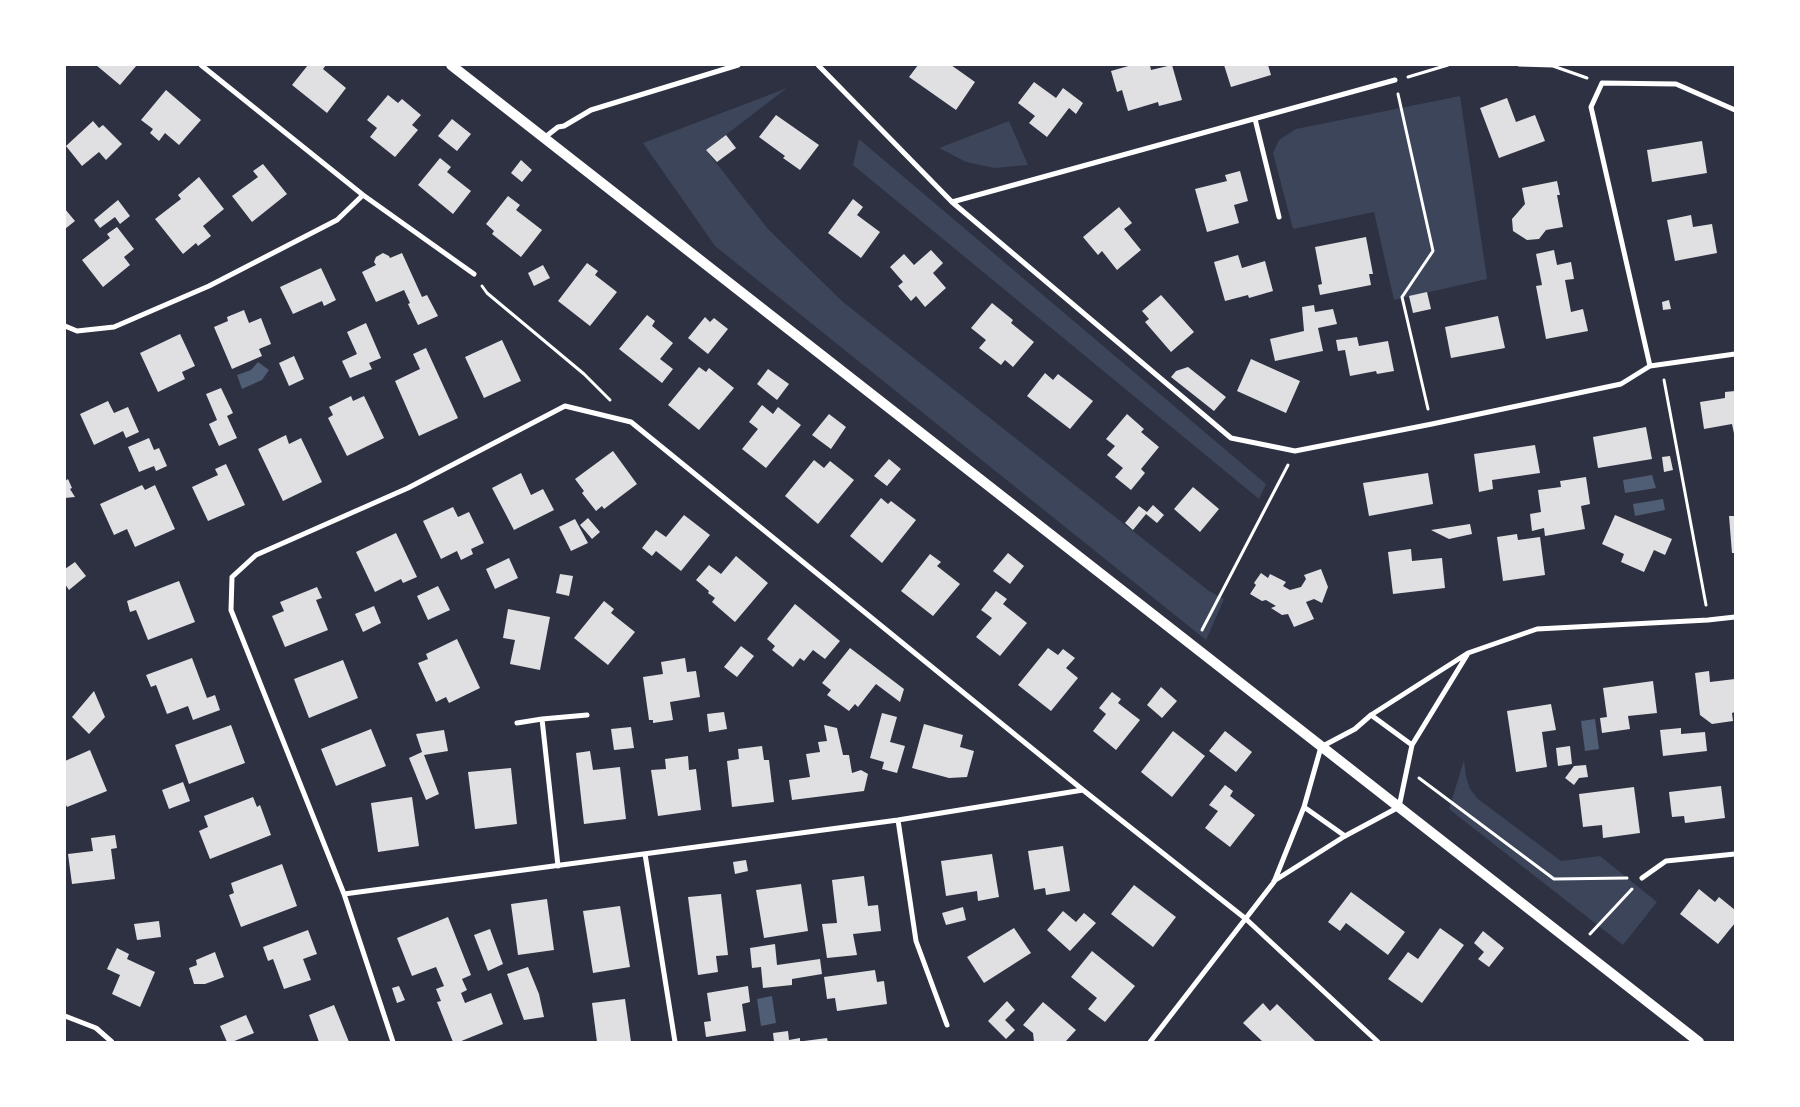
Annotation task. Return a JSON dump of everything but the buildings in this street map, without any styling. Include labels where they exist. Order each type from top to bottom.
[{"type":"main road","points":[[451,65],[1699,1042]]},
{"type":"street","points":[[201,65],[363,195],[474,274]]},
{"type":"street","points":[[543,138],[558,127],[564,126],[591,110],[738,65]]},
{"type":"street","points":[[818,65],[952,202],[1230,438],[1295,451],[1621,384],[1650,366],[1735,354]]},
{"type":"street","points":[[952,202],[1395,80]]},
{"type":"street","points":[[1650,366],[1591,107],[1602,83],[1676,84],[1735,110]]},
{"type":"street","points":[[1255,118],[1279,217]]},
{"type":"street","points":[[65,326],[77,331],[114,327],[209,286],[337,220],[363,195]]},
{"type":"street","points":[[393,1042],[344,894],[231,610],[232,577],[256,555],[408,488],[565,406],[631,422],[1083,790],[1246,919],[1378,1042]]},
{"type":"street","points":[[1150,1042],[1274,882],[1304,807],[1321,747],[1355,729],[1371,715],[1468,653],[1536,629],[1735,617]]},
{"type":"street","points":[[1274,882],[1346,836],[1399,808],[1412,745],[1468,653]]},
{"type":"street","points":[[517,723],[586,715]]},
{"type":"street","points":[[1371,715],[1412,745]]},
{"type":"street","points":[[542,719],[558,866]]},
{"type":"street","points":[[344,894],[898,820],[1083,790]]},
{"type":"street","points":[[1304,807],[1346,836]]},
{"type":"street","points":[[898,820],[916,941],[948,1024]]},
{"type":"street","points":[[645,854],[675,1042]]},
{"type":"street","points":[[1642,878],[1666,862],[1735,854]]},
{"type":"street","points":[[65,1016],[96,1028],[112,1042]]},
{"type":"path","points":[[1432,424],[1402,297],[1432,251],[1395,80],[1448,65]]},
{"type":"path","points":[[1520,65],[1553,66],[1602,83]]},
{"type":"path","points":[[474,274],[487,293],[584,374],[631,422]]},
{"type":"path","points":[[1661,364],[1708,620]]},
{"type":"path","points":[[1190,644],[1204,628],[1295,451]]},
{"type":"path","points":[[1407,769],[1554,879],[1642,878]]},
{"type":"path","points":[[1578,948],[1642,878]]},
{"type":"shaded area","points":[[787,88],[706,150],[768,229],[843,302],[1209,591],[1224,599],[1206,640],[715,246],[643,143]]},
{"type":"shaded area","points":[[1460,96],[1487,279],[1394,300],[1374,212],[1293,229],[1273,153],[1279,140],[1296,129]]},
{"type":"shaded area","points":[[1009,121],[1028,165],[994,168],[966,162],[939,148]]},
{"type":"shaded area","points":[[859,139],[1266,484],[1259,499],[853,165]]},
{"type":"shaded area","points":[[258,362],[269,370],[262,380],[242,389],[237,375],[251,370]]},
{"type":"shaded area","points":[[1652,475],[1656,488],[1625,493],[1623,480]]},
{"type":"shaded area","points":[[1663,499],[1665,510],[1635,516],[1633,504]]},
{"type":"shaded area","points":[[1595,719],[1599,749],[1585,751],[1581,721]]},
{"type":"shaded area","points":[[1464,760],[1470,789],[1478,799],[1561,861],[1600,856],[1657,902],[1623,945],[1449,809]]},
{"type":"shaded area","points":[[772,996],[776,1023],[761,1026],[757,999]]}]
